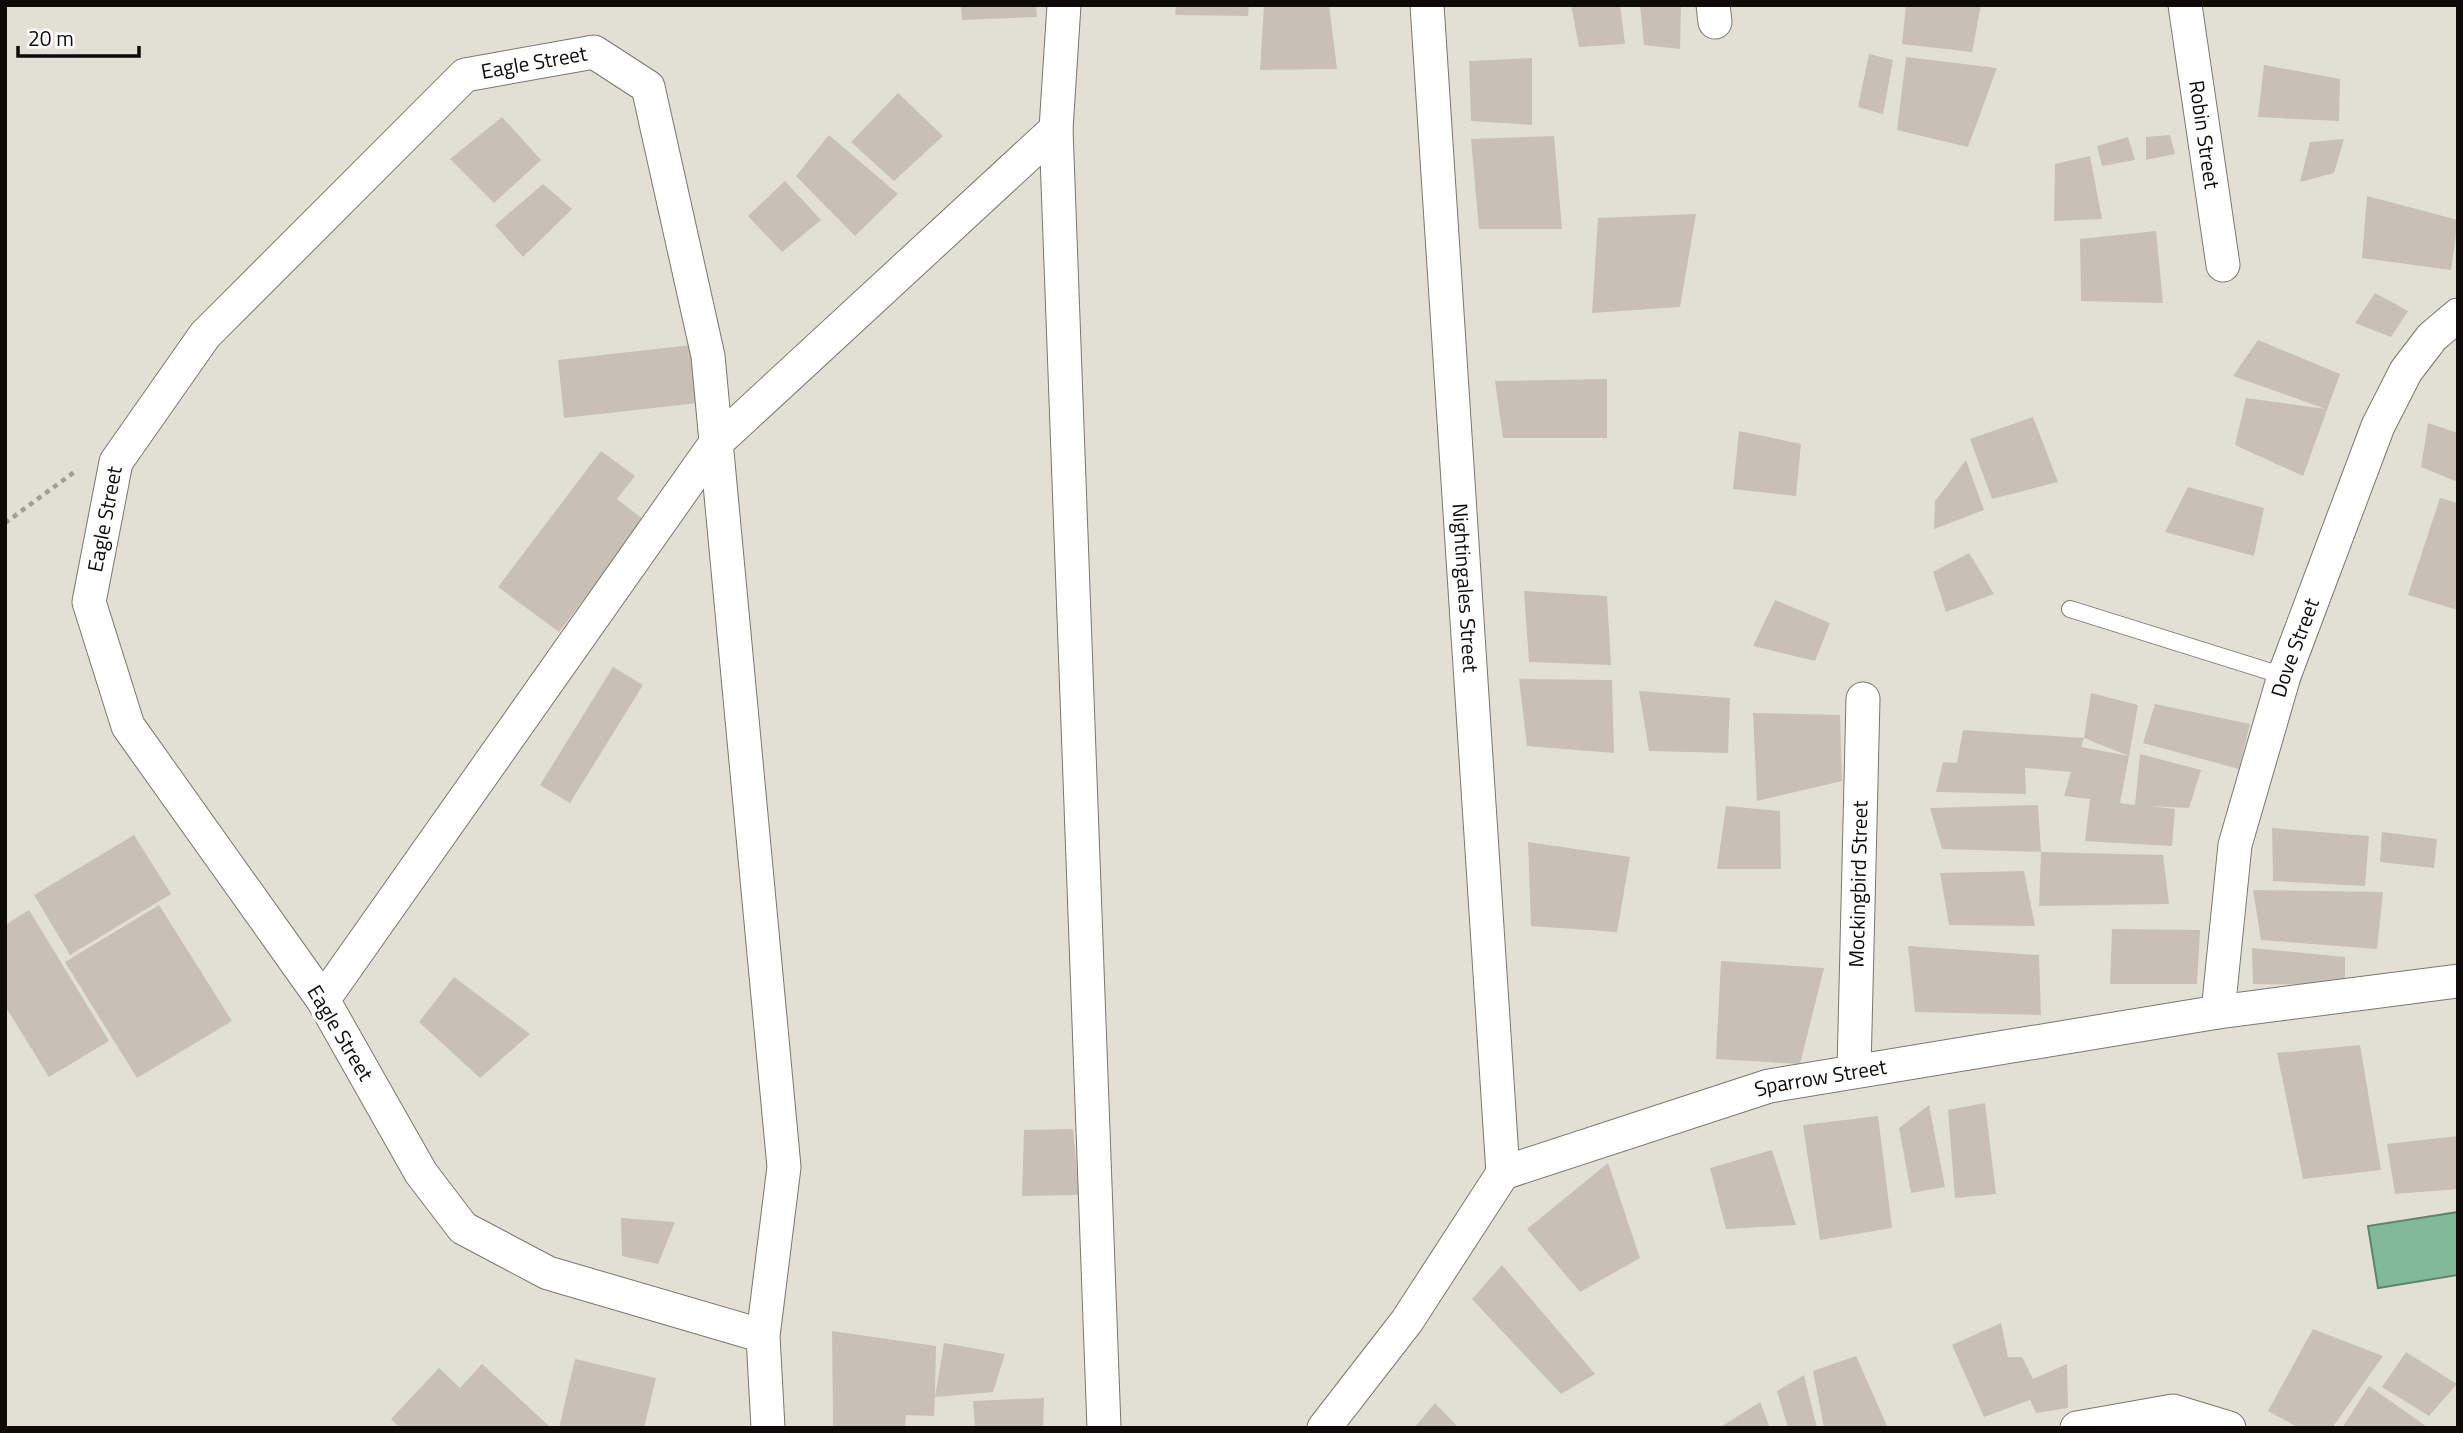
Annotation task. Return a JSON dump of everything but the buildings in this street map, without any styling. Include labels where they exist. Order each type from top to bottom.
[{"type":"street","points":[[1064,5],[1056,129],[1104,1428]]},
{"type":"street","name":"Nightingales Street","points":[[1427,5],[1503,1173]]},
{"type":"street","name":"Robin Street","points":[[2185,5],[2223,265]]},
{"type":"street","name":"Eagle Street","points":[[763,1336],[548,1273],[463,1228],[421,1173],[323,1000],[128,726],[89,602],[116,462],[205,335],[465,75],[593,52],[648,87],[708,356],[784,1167],[763,1336],[768,1428]]},
{"type":"street","points":[[323,1000],[715,444],[1056,129]]},
{"type":"street","name":"Dove Street","points":[[2218,1012],[2235,845],[2284,677],[2378,426],[2406,371],[2432,337],[2458,315]]},
{"type":"street","name":"Mockingbird Street","points":[[1854,1070],[1863,699]]},
{"type":"street","name":"Sparrow Street","points":[[1503,1173],[1769,1086],[2218,1012],[2458,981]]},
{"type":"street","points":[[1324,1428],[1407,1321],[1503,1173]]},
{"type":"street","points":[[2077,1428],[2173,1411],[2228,1428]]},
{"type":"lane","points":[[2070,609],[2284,677]]},
{"type":"path","points":[[5,523],[105,449],[126,447]]},
{"type":"shaded area","points":[[2458,1212],[2458,1275],[2378,1288],[2368,1226]]}]
